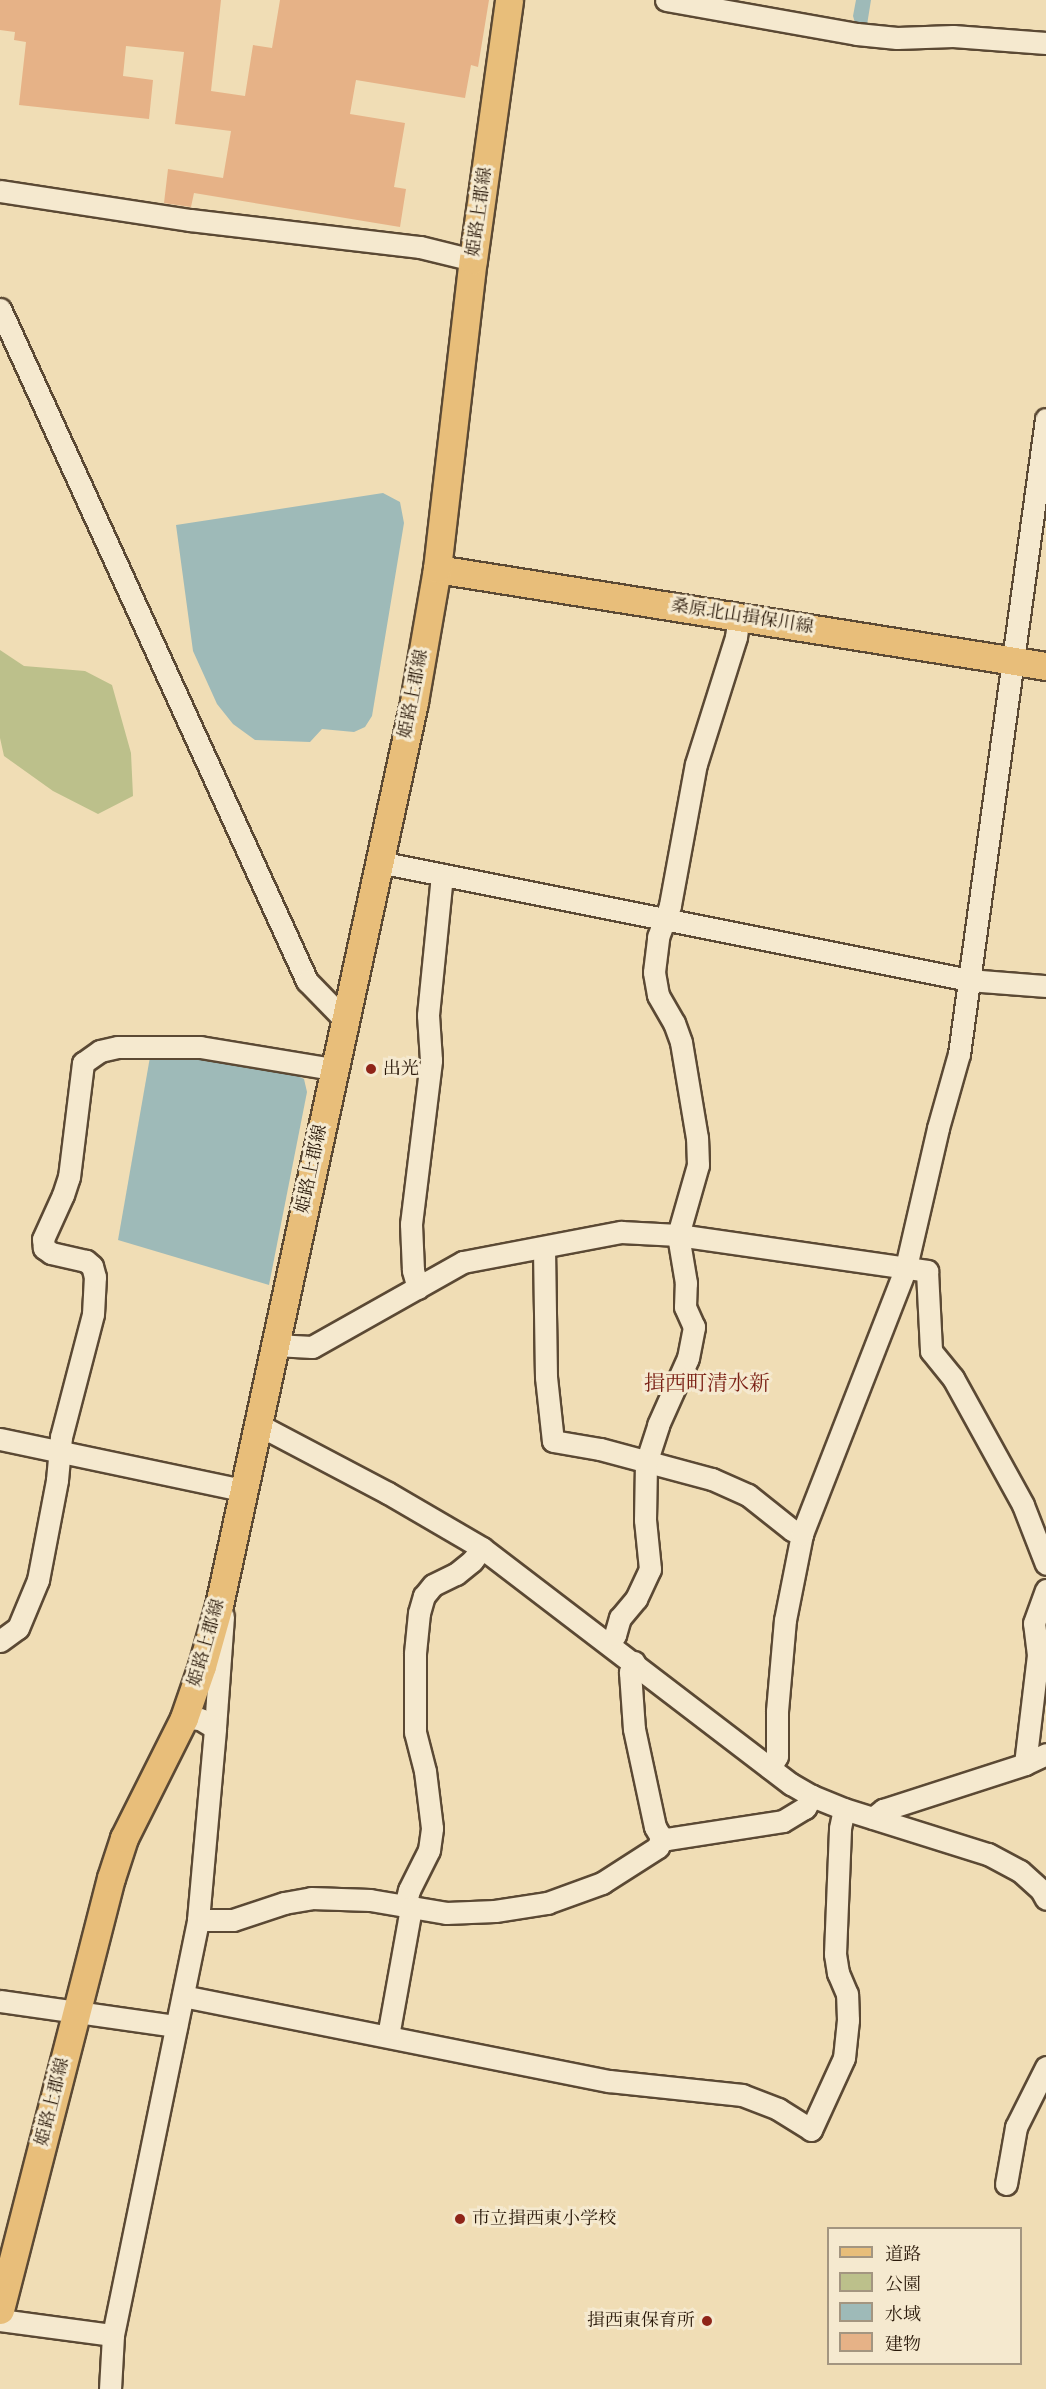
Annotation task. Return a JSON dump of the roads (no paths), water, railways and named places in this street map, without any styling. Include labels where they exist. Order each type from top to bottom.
[{"type":"main road","name":"姫路上郡線","points":[[0,2310],[111,1878],[124,1838],[184,1718],[202,1666],[219,1605],[414,702],[437,569],[473,260],[509,0]]},
{"type":"main road","name":"桑原北山揖保川線","points":[[437,569],[1046,666]]},
{"type":"street","points":[[666,0],[857,34],[897,38],[952,36],[1046,43]]},
{"type":"street","points":[[0,191],[190,220],[420,247],[473,260]]},
{"type":"street","points":[[0,309],[307,981],[344,1019]]},
{"type":"street","points":[[770,1768],[777,1756],[777,1711],[785,1620],[802,1534],[906,1268],[938,1128],[959,1054],[1011,660],[1046,419]]},
{"type":"street","points":[[609,1643],[615,1635],[620,1618],[636,1599],[650,1569],[645,1520],[646,1463],[658,1425],[688,1358],[694,1328],[686,1307],[686,1283],[678,1235],[698,1165],[697,1138],[681,1042],[674,1023],[658,995],[654,972],[658,937],[670,905],[696,764],[736,637],[739,616]]},
{"type":"street","points":[[378,862],[969,980],[1046,986]]},
{"type":"street","points":[[418,1288],[413,1270],[411,1224],[431,1060],[428,1015],[442,875]]},
{"type":"street","points":[[0,1641],[18,1628],[38,1580],[60,1453],[60,1437],[93,1314],[95,1277],[92,1266],[86,1262],[51,1253],[44,1248],[43,1239],[69,1177],[83,1063],[99,1051],[118,1047],[200,1047],[333,1069]]},
{"type":"street","points":[[275,1345],[312,1347],[463,1262],[504,1252],[544,1249],[621,1232],[678,1235],[927,1271],[931,1351],[953,1378],[1023,1505],[1046,1564]]},
{"type":"street","points":[[544,1249],[546,1377],[553,1441],[600,1449],[712,1479],[748,1495],[792,1530],[802,1534]]},
{"type":"street","points":[[257,1424],[377,1487],[482,1548],[770,1768],[812,1796],[844,1809],[988,1854],[1020,1871],[1041,1890],[1046,1899]]},
{"type":"street","points":[[0,1439],[243,1490]]},
{"type":"street","points":[[388,2036],[409,1890],[429,1850],[432,1828],[425,1771],[415,1732],[415,1653],[419,1613],[424,1596],[433,1585],[456,1574],[472,1561],[482,1548]]},
{"type":"street","points":[[1025,1764],[1038,1655],[1034,1623],[1046,1590]]},
{"type":"street","points":[[110,2389],[113,2335],[198,1920],[224,1620],[219,1605]]},
{"type":"street","points":[[198,1920],[233,1920],[284,1903],[311,1898],[370,1900],[431,1912],[470,1913],[547,1903],[602,1883],[658,1847],[661,1838],[655,1827],[634,1730],[630,1672],[634,1662]]},
{"type":"street","points":[[184,1718],[200,1719],[215,1728]]},
{"type":"street","points":[[873,1818],[883,1810],[1025,1764],[1046,1754]]},
{"type":"street","points":[[661,1838],[667,1839],[783,1821],[805,1808],[812,1796]]},
{"type":"street","points":[[183,1996],[609,2081],[742,2095],[778,2109],[811,2130],[844,2058],[848,2020],[847,1994],[838,1972],[835,1954],[840,1828],[844,1809]]},
{"type":"street","points":[[0,2001],[177,2026]]},
{"type":"street","points":[[1006,2184],[1016,2127],[1046,2067]]},
{"type":"street","points":[[0,2320],[113,2335]]},
{"type":"water","points":[[856,0],[871,0],[867,25],[855,23],[853,16]]},
{"type":"water","points":[[383,493],[400,502],[404,523],[372,716],[365,727],[354,732],[322,729],[310,742],[255,740],[233,724],[217,704],[193,651],[176,525]]},
{"type":"water","points":[[202,1056],[292,1073],[304,1079],[307,1092],[269,1285],[118,1240],[150,1057]]},
{"type":"place","name":"出光","points":[[371,1069]]},
{"type":"place","name":"市立揖西東小学校","points":[[460,2219]]},
{"type":"place","name":"揖西東保育所","points":[[707,2321]]},
{"type":"district","name":"揖西町清水新","points":[[707,1384]]}]
